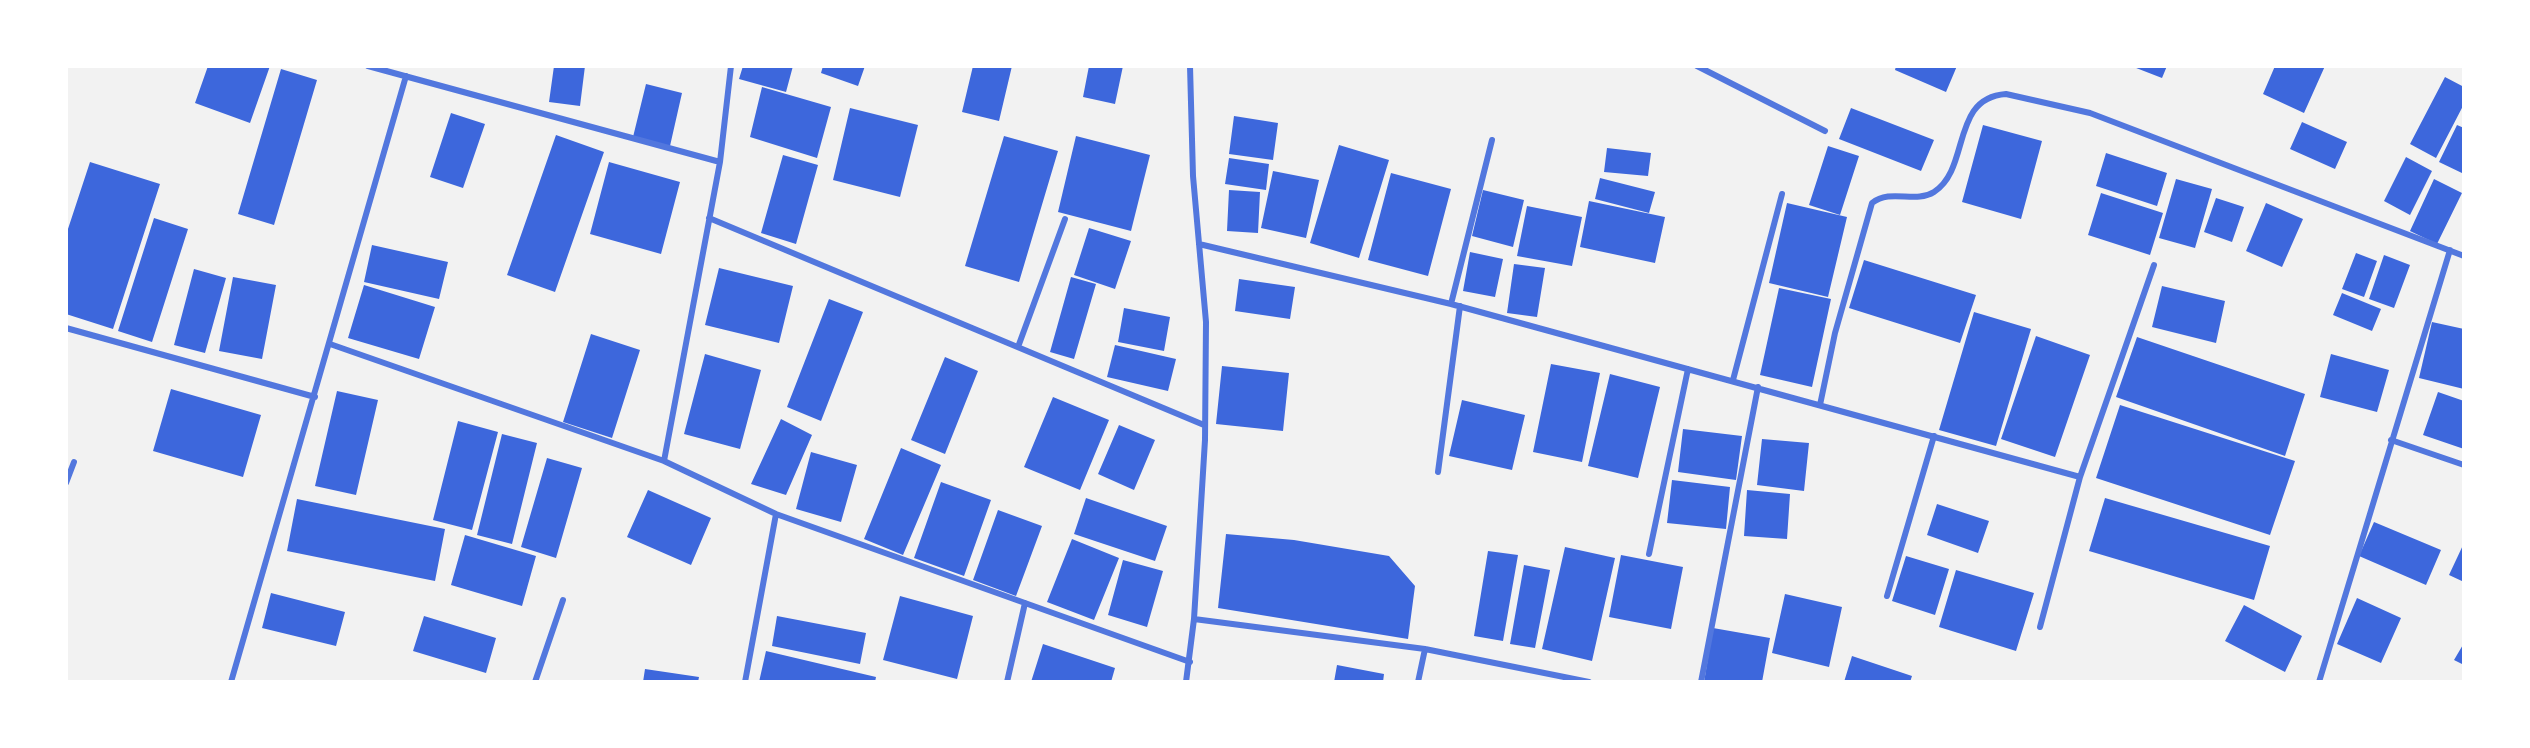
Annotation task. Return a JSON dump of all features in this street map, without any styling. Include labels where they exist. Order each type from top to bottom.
[{"type":"street","points":[[368,66],[720,162]]},
{"type":"street","points":[[664,461],[720,162],[731,66]]},
{"type":"street","points":[[1186,682],[1194,619],[1204,425],[1206,322],[1193,176],[1190,66]]},
{"type":"street","points":[[1697,66],[1825,131]]},
{"type":"street","points":[[231,682],[315,398],[406,76]]},
{"type":"street","points":[[1820,405],[1835,333],[1872,202],[1879,197],[1893,194],[1909,196],[1932,194],[1947,181],[1972,112],[1984,98],[1994,95],[2006,94],[2090,113],[2464,256]]},
{"type":"street","points":[[1451,304],[1492,140]]},
{"type":"street","points":[[1732,380],[1782,194]]},
{"type":"street","points":[[709,218],[1204,425]]},
{"type":"street","points":[[1018,347],[1065,219]]},
{"type":"street","points":[[1199,244],[1460,306],[2080,477]]},
{"type":"street","points":[[2319,682],[2450,250]]},
{"type":"street","points":[[2040,627],[2080,477],[2154,265]]},
{"type":"street","points":[[1438,472],[1460,306]]},
{"type":"street","points":[[66,328],[315,398]]},
{"type":"street","points":[[330,345],[664,461],[776,514],[1190,662]]},
{"type":"street","points":[[1649,554],[1688,369]]},
{"type":"street","points":[[1701,682],[1758,387]]},
{"type":"street","points":[[1887,596],[1934,436]]},
{"type":"street","points":[[2391,440],[2464,465]]},
{"type":"street","points":[[66,483],[74,462]]},
{"type":"street","points":[[745,682],[776,514]]},
{"type":"street","points":[[535,682],[563,600]]},
{"type":"street","points":[[1007,682],[1025,603]]},
{"type":"street","points":[[1194,619],[1425,649],[1589,682]]},
{"type":"street","points":[[1418,682],[1425,649]]},
{"type":"building","points":[[208,66],[270,66],[250,123],[195,103]]},
{"type":"building","points":[[554,66],[585,66],[580,106],[549,102]]},
{"type":"building","points":[[743,66],[793,66],[786,92],[739,79]]},
{"type":"building","points":[[823,66],[865,66],[858,86],[821,73]]},
{"type":"building","points":[[973,66],[1012,66],[999,121],[962,112]]},
{"type":"building","points":[[1089,66],[1123,66],[1115,104],[1083,97]]},
{"type":"building","points":[[1896,66],[1957,66],[1946,92],[1895,70]]},
{"type":"building","points":[[2131,66],[2167,66],[2162,78]]},
{"type":"building","points":[[2275,66],[2325,66],[2304,113],[2263,94]]},
{"type":"building","points":[[281,69],[317,80],[274,225],[238,214]]},
{"type":"building","points":[[2445,77],[2464,87],[2464,104],[2436,158],[2410,144]]},
{"type":"building","points":[[646,84],[682,93],[670,146],[633,137]]},
{"type":"building","points":[[762,87],[831,107],[817,158],[750,137]]},
{"type":"building","points":[[850,108],[918,125],[900,197],[833,180]]},
{"type":"building","points":[[1851,108],[1934,140],[1921,171],[1839,139]]},
{"type":"building","points":[[451,113],[485,124],[463,188],[430,177]]},
{"type":"building","points":[[1234,116],[1278,123],[1273,160],[1229,154]]},
{"type":"building","points":[[2302,122],[2347,142],[2335,169],[2290,149]]},
{"type":"building","points":[[1983,125],[2042,141],[2021,219],[1962,202]]},
{"type":"building","points":[[2457,125],[2464,128],[2464,174],[2439,162]]},
{"type":"building","points":[[556,135],[604,152],[555,292],[507,275]]},
{"type":"building","points":[[1004,136],[1058,151],[1019,282],[965,266]]},
{"type":"building","points":[[1076,136],[1150,155],[1131,231],[1058,212]]},
{"type":"building","points":[[1339,145],[1389,160],[1359,258],[1310,243]]},
{"type":"building","points":[[1828,146],[1859,156],[1840,215],[1809,205]]},
{"type":"building","points":[[1607,148],[1651,153],[1648,176],[1604,172]]},
{"type":"building","points":[[2106,153],[2167,173],[2157,206],[2096,186]]},
{"type":"building","points":[[783,155],[818,165],[796,244],[761,233]]},
{"type":"building","points":[[2406,157],[2432,171],[2410,215],[2384,201]]},
{"type":"building","points":[[1229,158],[1269,164],[1266,190],[1225,184]]},
{"type":"building","points":[[90,162],[160,184],[113,329],[66,314],[66,235]]},
{"type":"building","points":[[609,162],[680,182],[661,254],[590,234]]},
{"type":"building","points":[[1273,171],[1319,180],[1306,238],[1261,228]]},
{"type":"building","points":[[1391,173],[1451,189],[1428,276],[1368,260]]},
{"type":"building","points":[[1600,178],[1655,192],[1649,213],[1595,199]]},
{"type":"building","points":[[2176,179],[2212,189],[2195,248],[2159,238]]},
{"type":"building","points":[[2434,179],[2462,193],[2437,244],[2410,231]]},
{"type":"building","points":[[1229,190],[1260,192],[1258,233],[1227,231]]},
{"type":"building","points":[[1483,190],[1524,200],[1513,247],[1472,236]]},
{"type":"building","points":[[2101,193],[2163,213],[2150,255],[2088,235]]},
{"type":"building","points":[[2216,198],[2244,207],[2232,242],[2204,232]]},
{"type":"building","points":[[1589,201],[1665,217],[1655,263],[1580,247]]},
{"type":"building","points":[[1787,203],[1847,217],[1828,297],[1769,283]]},
{"type":"building","points":[[2266,203],[2303,219],[2282,267],[2246,251]]},
{"type":"building","points":[[1527,206],[1582,217],[1572,266],[1517,256]]},
{"type":"building","points":[[154,218],[188,229],[152,342],[118,331]]},
{"type":"building","points":[[1089,228],[1131,241],[1115,289],[1074,275]]},
{"type":"building","points":[[372,245],[448,262],[439,299],[364,282]]},
{"type":"building","points":[[1470,252],[1503,259],[1495,297],[1463,291]]},
{"type":"building","points":[[2356,253],[2377,261],[2364,297],[2342,289]]},
{"type":"building","points":[[2384,255],[2410,265],[2394,308],[2369,299]]},
{"type":"building","points":[[1864,260],[1976,295],[1960,343],[1849,308]]},
{"type":"building","points":[[1514,264],[1545,268],[1537,317],[1507,313]]},
{"type":"building","points":[[719,268],[793,286],[779,343],[705,325]]},
{"type":"building","points":[[194,269],[226,278],[205,353],[174,345]]},
{"type":"building","points":[[233,277],[276,285],[262,359],[219,351]]},
{"type":"building","points":[[1071,277],[1096,284],[1074,359],[1050,352]]},
{"type":"building","points":[[1239,279],[1295,287],[1290,319],[1235,311]]},
{"type":"building","points":[[364,285],[435,307],[419,359],[348,338]]},
{"type":"building","points":[[2162,286],[2225,301],[2216,343],[2152,327]]},
{"type":"building","points":[[1779,288],[1831,299],[1812,387],[1760,375]]},
{"type":"building","points":[[2342,293],[2381,309],[2372,331],[2333,315]]},
{"type":"building","points":[[829,299],[863,312],[821,421],[787,407]]},
{"type":"building","points":[[1124,308],[1170,317],[1164,351],[1118,342]]},
{"type":"building","points":[[1974,312],[2031,329],[1996,446],[1939,430]]},
{"type":"building","points":[[2432,322],[2464,329],[2464,389],[2419,378]]},
{"type":"building","points":[[591,334],[640,350],[612,438],[563,422]]},
{"type":"building","points":[[2036,336],[2090,355],[2055,457],[2001,439]]},
{"type":"building","points":[[2137,337],[2305,394],[2285,456],[2116,397]]},
{"type":"building","points":[[1115,345],[1176,359],[1168,391],[1107,377]]},
{"type":"building","points":[[705,354],[761,370],[740,449],[684,434]]},
{"type":"building","points":[[2331,354],[2389,370],[2377,412],[2320,397]]},
{"type":"building","points":[[945,357],[978,371],[945,454],[911,440]]},
{"type":"building","points":[[1551,364],[1600,373],[1582,462],[1533,452]]},
{"type":"building","points":[[1222,366],[1289,373],[1283,431],[1216,424]]},
{"type":"building","points":[[1610,374],[1660,387],[1638,478],[1588,466]]},
{"type":"building","points":[[171,389],[261,415],[243,477],[153,451]]},
{"type":"building","points":[[337,391],[378,400],[356,495],[315,486]]},
{"type":"building","points":[[2438,392],[2464,401],[2464,449],[2423,435]]},
{"type":"building","points":[[1053,397],[1109,420],[1080,490],[1024,467]]},
{"type":"building","points":[[1462,400],[1525,415],[1512,470],[1449,456]]},
{"type":"building","points":[[2120,405],[2295,461],[2270,535],[2096,478]]},
{"type":"building","points":[[781,419],[812,435],[786,495],[751,484]]},
{"type":"building","points":[[458,421],[498,432],[472,530],[433,520]]},
{"type":"building","points":[[1119,425],[1155,440],[1134,490],[1098,474]]},
{"type":"building","points":[[1683,429],[1742,436],[1736,480],[1678,472]]},
{"type":"building","points":[[502,434],[537,443],[512,544],[477,535]]},
{"type":"building","points":[[1762,439],[1809,443],[1804,491],[1757,485]]},
{"type":"building","points":[[901,448],[941,465],[903,555],[864,539]]},
{"type":"building","points":[[811,452],[857,465],[841,522],[796,509]]},
{"type":"building","points":[[547,458],[582,468],[556,558],[521,547]]},
{"type":"building","points":[[1672,480],[1730,487],[1726,529],[1667,523]]},
{"type":"building","points":[[941,482],[991,500],[964,576],[914,558]]},
{"type":"building","points":[[648,490],[711,518],[691,565],[627,537]]},
{"type":"building","points":[[1747,490],[1790,494],[1787,539],[1744,536]]},
{"type":"building","points":[[1086,498],[1167,526],[1155,561],[1074,534]]},
{"type":"building","points":[[2105,498],[2270,546],[2254,600],[2089,551]]},
{"type":"building","points":[[297,499],[445,529],[435,581],[287,551]]},
{"type":"building","points":[[1937,504],[1989,521],[1978,553],[1927,535]]},
{"type":"building","points":[[998,510],[1042,526],[1016,596],[973,580]]},
{"type":"building","points":[[2374,522],[2441,550],[2426,585],[2359,556]]},
{"type":"building","points":[[1226,534],[1294,540],[1389,556],[1415,586],[1408,639],[1218,608]]},
{"type":"building","points":[[465,535],[536,556],[522,606],[451,585]]},
{"type":"building","points":[[1072,539],[1119,558],[1094,620],[1047,602]]},
{"type":"building","points":[[2464,543],[2464,582],[2449,575]]},
{"type":"building","points":[[1565,547],[1615,558],[1592,661],[1542,649]]},
{"type":"building","points":[[1488,551],[1518,555],[1503,641],[1474,636]]},
{"type":"building","points":[[1621,555],[1683,567],[1671,629],[1609,617]]},
{"type":"building","points":[[1906,556],[1949,569],[1935,615],[1892,601]]},
{"type":"building","points":[[1123,560],[1163,571],[1147,627],[1108,615]]},
{"type":"building","points":[[1524,565],[1550,570],[1535,648],[1510,644]]},
{"type":"building","points":[[1956,570],[2034,593],[2016,651],[1939,627]]},
{"type":"building","points":[[271,593],[345,612],[336,646],[262,628]]},
{"type":"building","points":[[1785,594],[1842,607],[1829,667],[1772,653]]},
{"type":"building","points":[[900,596],[973,616],[957,679],[883,660]]},
{"type":"building","points":[[2357,598],[2401,618],[2381,663],[2337,644]]},
{"type":"building","points":[[2244,605],[2302,636],[2285,672],[2225,641]]},
{"type":"building","points":[[424,616],[496,638],[486,673],[413,651]]},
{"type":"building","points":[[777,616],[866,633],[860,664],[772,646]]},
{"type":"building","points":[[1713,628],[1770,638],[1762,682],[1704,682]]},
{"type":"building","points":[[2464,643],[2464,665],[2454,660]]},
{"type":"building","points":[[1043,644],[1115,668],[1111,682],[1031,682]]},
{"type":"building","points":[[766,651],[876,677],[875,682],[759,682]]},
{"type":"building","points":[[1852,656],[1912,676],[1910,682],[1844,682]]},
{"type":"building","points":[[1337,665],[1384,674],[1383,682],[1334,682]]},
{"type":"building","points":[[645,669],[699,677],[698,682],[643,682]]}]
